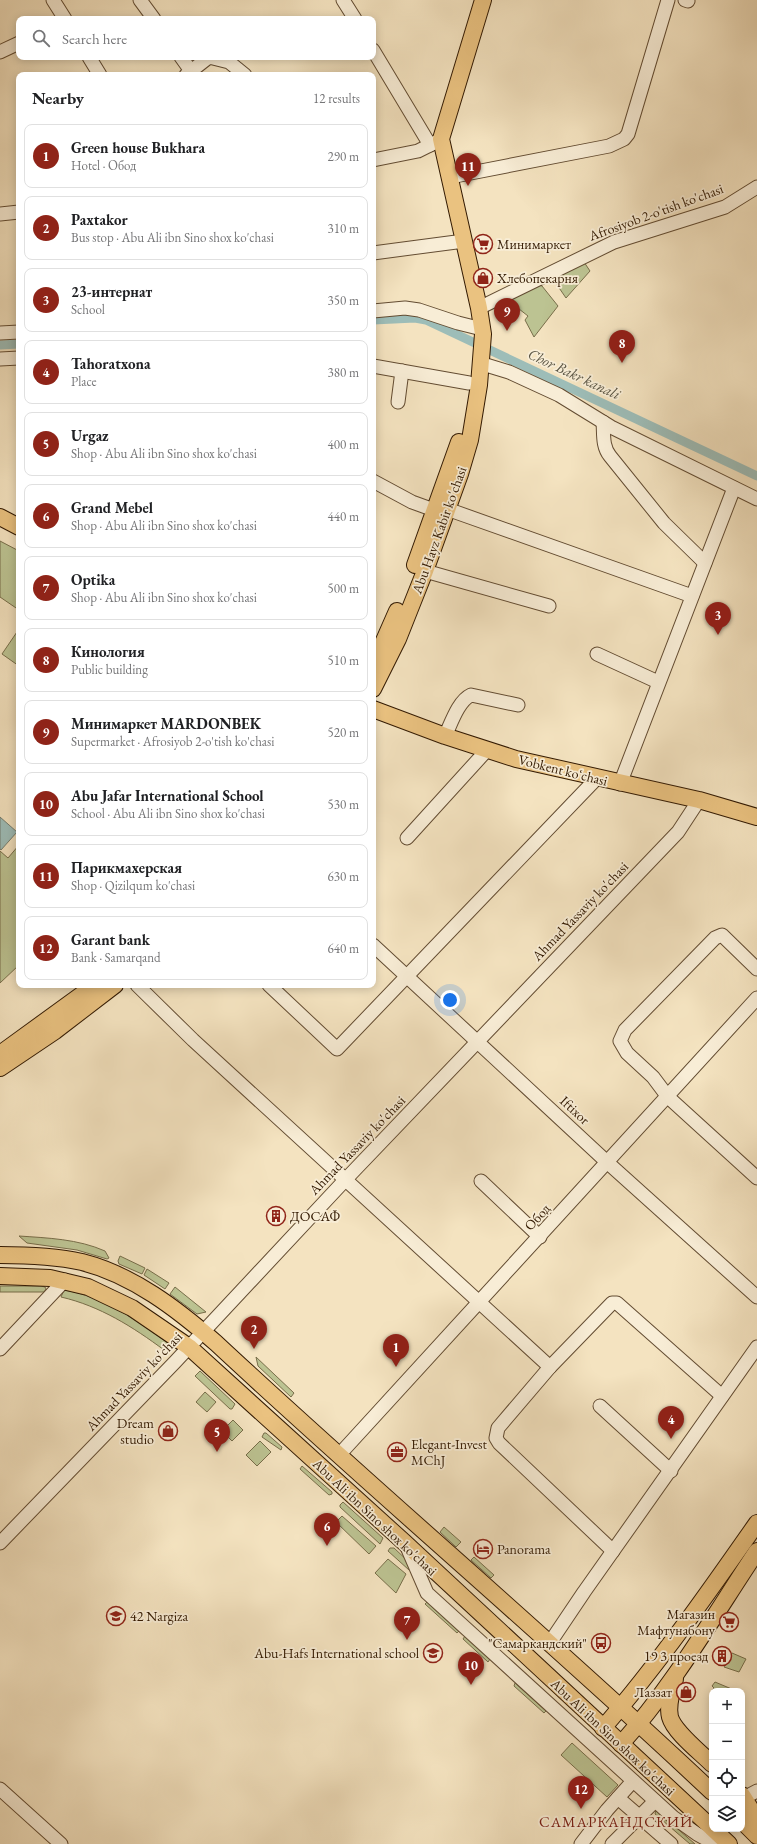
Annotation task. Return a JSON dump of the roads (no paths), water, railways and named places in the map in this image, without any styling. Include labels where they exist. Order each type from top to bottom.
[{"type":"main road","points":[[478,364],[479,308],[450,177],[436,142],[483,0]]},
{"type":"main road","name":"Abu Hayz Kabir ko'chasi","points":[[376,683],[398,639],[425,570],[462,432],[469,383],[478,364]]},
{"type":"main road","name":"Abu Hayz Kabir ko'chasi","points":[[376,659],[470,440],[474,422],[478,364]]},
{"type":"main road","points":[[0,517],[16,525]]},
{"type":"main road","name":"Vobkent koʻchasi","points":[[376,710],[487,750],[620,784],[699,800],[757,817]]},
{"type":"main road","points":[[0,1054],[91,988]]},
{"type":"main road","points":[[0,1068],[55,1031],[110,988]]},
{"type":"main road","points":[[0,1255],[57,1258],[101,1268],[146,1290],[203,1331]]},
{"type":"main road","name":"Abu Ali ibn Sino shox ko'chasi","points":[[0,1276],[38,1277],[64,1280],[88,1287],[119,1301],[189,1347],[404,1542],[709,1826]]},
{"type":"main road","name":"Abu Ali ibn Sino shox ko'chasi","points":[[203,1331],[339,1455],[622,1707],[709,1789]]},
{"type":"main road","points":[[603,1728],[622,1707],[681,1632],[757,1523]]},
{"type":"main road","points":[[620,1744],[639,1723],[677,1672],[757,1552]]},
{"type":"main road","points":[[677,1672],[669,1705],[672,1722],[683,1736],[709,1761]]},
{"type":"main road","points":[[746,1796],[757,1827]]},
{"type":"main road","points":[[745,1824],[757,1836]]},
{"type":"main road","name":"Abu Ali ibn Sino shox ko'chasi","points":[[715,1832],[729,1844]]},
{"type":"street","points":[[52,0],[61,16]]},
{"type":"street","points":[[140,0],[152,16]]},
{"type":"street","points":[[343,0],[353,16]]},
{"type":"street","points":[[450,177],[609,146],[624,139],[628,134],[668,0]]},
{"type":"street","points":[[0,52],[16,44]]},
{"type":"street","points":[[376,54],[436,142],[418,152],[376,159]]},
{"type":"street","points":[[91,60],[98,72]]},
{"type":"street","points":[[182,60],[188,72]]},
{"type":"street","points":[[189,72],[205,60]]},
{"type":"street","points":[[221,60],[229,62],[242,72]]},
{"type":"street","name":"Afrosiyob 2-o'tish ko'chasi","points":[[479,308],[614,242],[725,206],[757,187]]},
{"type":"street","points":[[0,214],[16,212]]},
{"type":"street","points":[[376,253],[464,241]]},
{"type":"street","points":[[376,311],[405,308],[419,310],[479,331]]},
{"type":"street","points":[[0,333],[16,332]]},
{"type":"street","points":[[0,359],[16,358]]},
{"type":"street","points":[[478,364],[509,372],[559,395],[604,422],[757,499]]},
{"type":"street","points":[[376,367],[469,383]]},
{"type":"street","points":[[398,402],[402,371]]},
{"type":"street","points":[[604,422],[605,450],[664,523],[705,563]]},
{"type":"street","points":[[376,483],[412,502],[441,510],[692,596]]},
{"type":"street","points":[[620,784],[734,488]]},
{"type":"street","points":[[425,570],[549,606]]},
{"type":"street","points":[[597,654],[658,682]]},
{"type":"street","points":[[445,736],[466,697],[471,695],[518,705]]},
{"type":"street","points":[[407,838],[487,750]]},
{"type":"street","points":[[272,988],[338,1049],[597,778]]},
{"type":"street","name":"Ahmad Yassaviy ko'chasi","points":[[2,1536],[189,1347],[346,1179],[678,832],[699,800]]},
{"type":"street","points":[[757,969],[722,935],[715,938],[624,1030],[620,1041],[627,1053],[653,1077],[668,1097],[757,1178]]},
{"type":"street","name":"Iftixor","points":[[376,948],[608,1163],[757,1297]]},
{"type":"street","points":[[141,988],[193,1040],[550,1368]]},
{"type":"street","name":"Обод","points":[[339,1455],[608,1163],[757,998]]},
{"type":"street","points":[[481,1181],[540,1237]]},
{"type":"street","points":[[0,1349],[64,1280]]},
{"type":"street","points":[[613,1551],[500,1443],[496,1438],[498,1428],[550,1368],[612,1303],[617,1303],[722,1396]]},
{"type":"street","points":[[550,1644],[613,1551],[757,1347]]},
{"type":"street","points":[[600,1406],[671,1470]]},
{"type":"street","points":[[404,1542],[427,1593],[655,1801],[688,1828],[715,1844]]},
{"type":"street","points":[[581,1844],[633,1781]]},
{"type":"street","points":[[0,1789],[61,1844]]},
{"type":"street","points":[[618,1798],[671,1844]]},
{"type":"street","points":[[612,1844],[655,1801]]},
{"type":"water","points":[[0,817],[16,831],[16,833],[1,850]]},
{"type":"waterway","name":"Chor Bakr kanali","points":[[376,320],[415,318],[426,320],[757,476]]},
{"type":"waterway","name":"Chor Bakr kanali","points":[[0,345],[16,344]]},
{"type":"place","name":"Парикмахерская","points":[[468,186]]},
{"type":"place","name":"Минимаркет","points":[[483,244]]},
{"type":"place","name":"Хлебопекарня","points":[[483,278]]},
{"type":"place","name":"Минимаркет MARDONBEK","points":[[507,331]]},
{"type":"place","name":"Кинология","points":[[622,363]]},
{"type":"place","name":"23-интернат","points":[[718,635]]},
{"type":"place","name":"ДОСАФ","points":[[276,1216]]},
{"type":"place","name":"Paxtakor","points":[[254,1349]]},
{"type":"place","name":"Green house Bukhara","points":[[396,1367]]},
{"type":"place","name":"Dream studio","points":[[168,1431]]},
{"type":"place","name":"Tahoratxona","points":[[671,1439]]},
{"type":"place","name":"Urgaz","points":[[217,1452]]},
{"type":"place","name":"Elegant-Invest MChJ","points":[[397,1452]]},
{"type":"place","name":"Grand Mebel","points":[[327,1546]]},
{"type":"place","name":"Panorama","points":[[483,1549]]},
{"type":"place","name":"42 Nargiza","points":[[116,1616]]},
{"type":"place","name":"Магазин Мафтунабону","points":[[729,1622]]},
{"type":"place","name":"Optika","points":[[407,1640]]},
{"type":"place","name":"\"Самаркандский\"","points":[[601,1643]]},
{"type":"place","name":"Abu-Hafs International school","points":[[433,1653]]},
{"type":"place","name":"19 3 проезд","points":[[722,1656]]},
{"type":"place","name":"Abu Jafar International School","points":[[471,1685]]},
{"type":"place","name":"Лаззат","points":[[686,1692]]},
{"type":"place","name":"Garant bank","points":[[581,1809]]},
{"type":"district","name":"САМАРКАНДСКИЙ","points":[[616,1822]]}]
